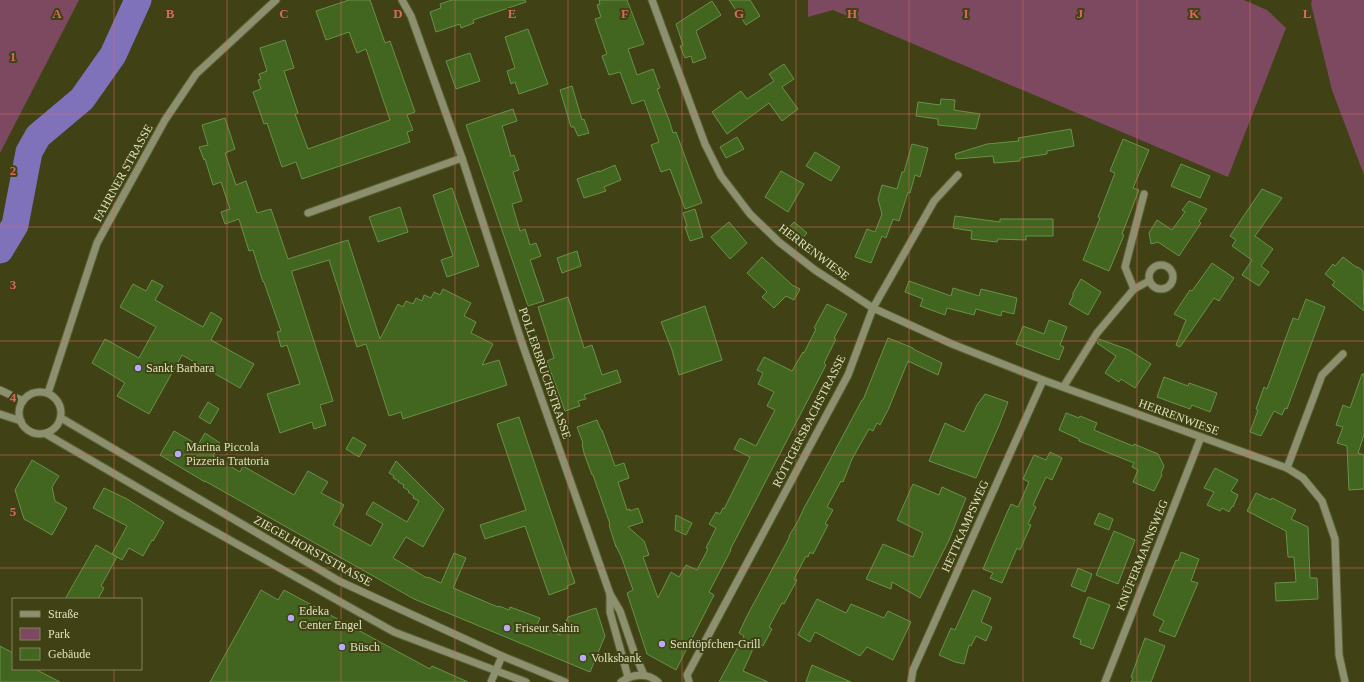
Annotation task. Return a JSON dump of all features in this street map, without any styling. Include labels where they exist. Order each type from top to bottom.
[{"type":"street","name":"FAHRNER STRASSE","points":[[48,393],[97,243],[165,120],[196,74],[276,0]]},
{"type":"street","name":"POLLERBRUCHSTRASSE","points":[[402,0],[411,16],[462,158],[522,343],[610,594],[620,610],[634,652],[644,675]]},
{"type":"street","name":"POLLERBRUCHSTRASSE","points":[[409,0],[411,16]]},
{"type":"street","name":"HERRENWIESE","points":[[652,0],[704,144],[721,176],[750,214],[779,242],[815,270],[873,308],[952,344],[1043,380],[1064,386],[1287,468],[1303,478],[1322,501],[1335,539],[1339,655],[1344,682]]},
{"type":"street","points":[[308,213],[462,158]]},
{"type":"street","name":"RÖTTGERSBACHSTRASSE","points":[[688,678],[848,375],[873,308],[934,201],[958,175]]},
{"type":"street","points":[[1134,289],[1125,268],[1144,194]]},
{"type":"street","points":[[1064,386],[1097,333],[1134,289],[1150,281]]},
{"type":"street","points":[[1287,468],[1322,375],[1343,354]]},
{"type":"street","name":"HETTKAMPSWEG","points":[[911,682],[913,670],[1043,380]]},
{"type":"street","points":[[0,390],[23,401]]},
{"type":"street","points":[[46,434],[56,428],[61,418],[60,405],[57,400],[48,393],[39,392],[30,395],[23,401],[19,411],[21,421],[25,428],[32,433],[46,434],[185,515],[394,632],[526,682]]},
{"type":"street","points":[[0,414],[21,421]]},
{"type":"street","name":"ZIEGELHORSTSTRASSE","points":[[61,418],[339,581],[502,656],[565,682]]},
{"type":"street","name":"KNÜFERMANNSWEG","points":[[1105,682],[1201,437]]},
{"type":"street","name":"POLLERBRUCHSTRASSE","points":[[610,594],[610,612],[628,677]]},
{"type":"street","points":[[491,682],[502,656]]},
{"type":"street","points":[[621,682],[634,675],[644,675],[655,679],[658,682]]},
{"type":"green space","points":[[0,0],[79,0],[0,153]]},
{"type":"green space","points":[[808,0],[1244,0],[1267,10],[1286,28],[1228,177],[833,10],[808,17]]},
{"type":"green space","points":[[1312,0],[1364,0],[1364,175],[1332,90],[1311,4]]},
{"type":"building","points":[[349,0],[370,0],[385,43],[390,41],[415,112],[407,115],[413,130],[407,132],[410,142],[302,179],[296,162],[282,167],[267,123],[264,124],[253,92],[261,89],[258,80],[261,79],[259,74],[267,71],[260,48],[285,40],[294,68],[284,71],[298,113],[295,114],[308,149],[390,120],[366,49],[357,53],[349,32],[326,40],[316,11]]},
{"type":"building","points":[[452,0],[525,0],[526,2],[473,20],[474,23],[461,28],[460,24],[436,32],[430,12],[441,8],[440,4]]},
{"type":"building","points":[[599,0],[627,0],[644,44],[628,49],[637,75],[653,69],[660,88],[657,89],[673,133],[676,132],[702,203],[685,209],[670,169],[661,172],[651,145],[659,142],[644,100],[632,104],[620,72],[609,75],[602,56],[607,54],[595,19],[601,17],[597,5],[600,4]]},
{"type":"building","points":[[729,0],[750,0],[760,16],[746,25]]},
{"type":"building","points":[[712,1],[721,15],[696,31],[706,58],[693,63],[691,56],[685,58],[680,46],[683,45],[676,24]]},
{"type":"building","points":[[528,29],[548,84],[519,94],[515,82],[511,84],[507,71],[515,68],[505,37]]},
{"type":"building","points":[[470,53],[480,81],[456,89],[446,61]]},
{"type":"building","points":[[784,64],[794,79],[782,87],[798,109],[782,121],[769,103],[727,134],[712,112],[741,91],[747,99],[774,81],[769,74]]},
{"type":"building","points":[[572,86],[582,120],[584,119],[589,133],[578,136],[574,127],[571,127],[560,90]]},
{"type":"building","points":[[941,99],[955,100],[954,110],[980,114],[976,129],[938,125],[938,119],[916,116],[918,102],[940,105]]},
{"type":"building","points":[[513,109],[517,121],[502,126],[511,156],[514,155],[519,170],[513,172],[522,201],[512,204],[520,231],[525,229],[530,245],[536,243],[541,256],[530,260],[544,301],[528,306],[466,125]]},
{"type":"building","points":[[225,118],[235,149],[225,153],[236,185],[246,181],[257,213],[271,209],[288,259],[348,240],[380,339],[398,304],[403,307],[406,301],[413,304],[416,298],[422,301],[424,295],[431,298],[434,292],[440,295],[443,289],[471,303],[464,316],[476,322],[471,333],[493,344],[482,365],[499,360],[507,385],[403,419],[401,412],[389,416],[366,344],[357,347],[329,260],[292,271],[292,273],[333,401],[320,405],[326,425],[314,429],[312,422],[280,433],[267,394],[300,384],[287,345],[281,347],[277,332],[281,331],[253,250],[249,251],[239,219],[225,224],[221,212],[230,209],[221,182],[213,185],[205,159],[204,160],[199,147],[208,145],[202,125]]},
{"type":"building","points":[[1071,129],[1074,146],[1047,151],[1047,154],[1020,158],[1020,161],[994,163],[993,156],[956,159],[955,154],[987,144],[1019,141],[1018,138]]},
{"type":"building","points":[[737,137],[744,149],[726,158],[720,147]]},
{"type":"building","points":[[1123,139],[1149,150],[1133,188],[1139,190],[1122,234],[1124,235],[1109,271],[1083,260],[1100,218],[1098,217],[1115,173],[1110,171]]},
{"type":"building","points":[[912,144],[928,148],[920,177],[915,175],[899,221],[893,219],[886,238],[882,236],[871,263],[855,257],[867,229],[875,232],[882,214],[878,199],[882,185],[897,189],[902,172],[904,172]]},
{"type":"building","points":[[815,152],[840,167],[831,181],[806,166]]},
{"type":"building","points":[[1181,164],[1210,176],[1200,198],[1171,186]]},
{"type":"building","points":[[615,165],[621,180],[604,187],[606,191],[584,198],[577,179]]},
{"type":"building","points":[[781,171],[804,184],[788,212],[765,197]]},
{"type":"building","points":[[452,188],[479,266],[447,277],[441,260],[453,256],[433,195]]},
{"type":"building","points":[[1262,189],[1282,198],[1255,236],[1273,249],[1261,266],[1269,272],[1259,286],[1242,275],[1252,260],[1232,246],[1236,240],[1230,236]]},
{"type":"building","points":[[1189,201],[1207,209],[1199,221],[1201,223],[1179,256],[1158,242],[1151,244],[1149,233],[1157,220],[1172,230],[1185,212],[1182,210]]},
{"type":"building","points":[[400,207],[408,232],[378,242],[369,217]]},
{"type":"building","points":[[695,209],[703,237],[690,241],[685,227],[687,226],[683,213]]},
{"type":"building","points":[[955,216],[1000,222],[1000,219],[1053,219],[1053,236],[1026,236],[1026,240],[998,239],[997,242],[971,239],[972,231],[953,228]]},
{"type":"building","points":[[729,222],[747,243],[730,259],[711,237]]},
{"type":"building","points":[[794,222],[807,233],[798,243],[785,232]]},
{"type":"building","points":[[577,251],[581,266],[562,273],[557,258]]},
{"type":"building","points":[[762,257],[792,285],[800,289],[794,300],[786,296],[774,308],[762,297],[767,292],[747,273]]},
{"type":"building","points":[[1343,257],[1363,271],[1364,311],[1332,285],[1335,282],[1325,274],[1333,264],[1335,266]]},
{"type":"building","points":[[1212,263],[1234,278],[1219,301],[1214,298],[1180,347],[1176,345],[1186,320],[1174,314],[1190,290],[1192,291]]},
{"type":"building","points":[[1081,279],[1101,292],[1088,315],[1069,304]]},
{"type":"building","points":[[152,280],[163,286],[155,300],[203,327],[211,312],[222,319],[211,340],[254,364],[240,388],[182,355],[149,414],[117,396],[125,383],[92,363],[105,339],[139,358],[156,327],[120,307],[133,284],[146,291]]},
{"type":"building","points":[[909,281],[951,296],[953,288],[979,296],[981,289],[1017,298],[1014,314],[1002,311],[1001,316],[976,309],[974,315],[947,308],[945,315],[920,306],[923,299],[905,292]]},
{"type":"building","points":[[568,297],[584,348],[592,345],[602,375],[617,370],[621,382],[584,395],[586,399],[578,401],[580,406],[565,411],[547,361],[554,358],[538,307]]},
{"type":"building","points":[[1306,299],[1325,307],[1287,409],[1285,408],[1282,415],[1274,411],[1261,436],[1250,432],[1264,387],[1267,389],[1293,318],[1298,320]]},
{"type":"building","points":[[827,304],[847,314],[834,338],[836,339],[824,363],[826,365],[709,592],[714,595],[676,670],[647,654],[627,593],[633,590],[621,556],[616,547],[609,525],[610,524],[584,453],[583,443],[577,427],[597,420],[615,466],[624,463],[629,478],[618,482],[627,510],[630,509],[630,511],[638,508],[643,522],[628,527],[644,541],[649,555],[643,557],[658,598],[671,572],[679,577],[686,565],[697,570],[708,549],[706,548],[716,528],[709,524],[716,512],[720,514],[723,508],[724,509],[750,457],[734,449],[740,438],[756,446],[775,410],[767,406],[774,392],[758,384],[763,373],[757,370],[764,357],[792,371],[803,352],[804,353],[816,329],[814,328]]},
{"type":"building","points":[[705,306],[722,360],[679,375],[672,350],[661,322]]},
{"type":"building","points":[[1049,320],[1067,327],[1060,345],[1064,347],[1059,360],[1016,344],[1023,326],[1044,334]]},
{"type":"building","points":[[888,338],[913,348],[942,363],[938,375],[908,361],[888,410],[880,425],[877,423],[873,431],[869,429],[852,459],[843,482],[841,481],[827,507],[833,510],[825,524],[828,525],[813,554],[810,552],[808,557],[806,556],[794,579],[797,580],[769,627],[772,629],[763,646],[756,642],[743,671],[768,682],[719,682],[744,636],[739,633],[747,616],[863,400]]},
{"type":"building","points":[[1099,339],[1129,350],[1151,364],[1135,388],[1121,379],[1119,382],[1105,373],[1116,356],[1097,343]]},
{"type":"building","points":[[1362,374],[1364,374],[1364,435],[1358,453],[1364,455],[1364,489],[1349,490],[1347,446],[1337,443],[1343,427],[1336,425],[1343,405],[1350,408]]},
{"type":"building","points":[[1164,377],[1188,386],[1189,383],[1217,393],[1210,412],[1192,405],[1190,409],[1157,397]]},
{"type":"building","points":[[985,394],[1008,402],[976,478],[929,461],[945,423],[964,432],[977,405]]},
{"type":"building","points":[[208,402],[219,409],[210,424],[199,417]]},
{"type":"building","points":[[1066,413],[1079,418],[1080,416],[1097,423],[1094,430],[1133,446],[1134,444],[1158,454],[1164,466],[1161,473],[1162,475],[1154,491],[1133,482],[1138,470],[1132,467],[1134,463],[1079,441],[1079,439],[1059,430]]},
{"type":"building","points":[[519,417],[575,583],[567,586],[568,588],[549,595],[525,526],[485,539],[480,525],[526,510],[497,424]]},
{"type":"building","points":[[174,431],[198,445],[205,433],[220,443],[213,456],[240,472],[243,466],[294,495],[308,471],[328,482],[321,493],[344,505],[333,525],[371,546],[383,524],[366,514],[373,502],[407,522],[419,501],[413,498],[414,496],[403,487],[404,485],[393,478],[394,476],[389,473],[396,461],[444,509],[423,547],[406,537],[393,558],[427,578],[428,577],[441,583],[454,553],[466,558],[453,588],[498,607],[499,606],[509,610],[510,607],[540,618],[537,625],[560,635],[568,617],[596,608],[605,636],[590,672],[414,599],[205,482],[160,455]]},
{"type":"building","points":[[353,437],[366,445],[359,457],[346,449]]},
{"type":"building","points":[[1050,452],[1062,458],[1052,480],[1046,477],[1033,505],[1036,507],[1028,524],[1031,525],[1020,550],[1017,548],[1002,583],[990,578],[993,573],[983,569],[1011,504],[1018,507],[1029,482],[1023,479],[1034,455],[1046,460]]},
{"type":"building","points":[[32,460],[59,476],[52,487],[55,501],[67,508],[52,535],[24,519],[15,490]]},
{"type":"building","points":[[1215,468],[1238,480],[1231,491],[1238,495],[1229,512],[1222,508],[1220,511],[1207,505],[1214,492],[1204,488]]},
{"type":"building","points":[[913,484],[939,495],[942,487],[966,498],[949,540],[920,598],[892,582],[891,589],[866,579],[883,544],[913,557],[923,533],[897,520]]},
{"type":"building","points":[[104,488],[127,499],[164,522],[143,556],[129,548],[122,560],[112,554],[127,526],[93,508]]},
{"type":"building","points":[[1256,493],[1271,500],[1272,498],[1296,510],[1291,519],[1308,527],[1310,578],[1317,578],[1318,599],[1276,601],[1275,583],[1296,582],[1294,557],[1288,557],[1286,531],[1247,511]]},
{"type":"building","points":[[1099,513],[1113,519],[1109,530],[1094,524]]},
{"type":"building","points":[[676,515],[692,523],[686,535],[675,530]]},
{"type":"building","points":[[1114,531],[1135,540],[1118,584],[1096,575]]},
{"type":"building","points":[[96,545],[117,557],[101,586],[104,588],[99,598],[66,598]]},
{"type":"building","points":[[1181,552],[1199,559],[1191,581],[1198,583],[1175,637],[1159,631],[1164,621],[1153,615],[1176,560],[1178,561]]},
{"type":"building","points":[[1078,568],[1092,574],[1085,592],[1071,586]]},
{"type":"building","name":"Edeka Center Engel","points":[[261,590],[278,600],[284,590],[430,669],[432,666],[468,682],[210,682]]},
{"type":"building","points":[[973,590],[991,598],[981,622],[992,627],[986,641],[976,636],[971,646],[969,645],[964,664],[939,655],[951,628],[955,630]]},
{"type":"building","points":[[1088,597],[1110,605],[1093,649],[1080,644],[1081,640],[1073,637]]},
{"type":"building","points":[[817,599],[846,613],[851,604],[884,618],[888,611],[911,622],[893,660],[867,647],[860,656],[815,632],[810,642],[798,635]]},
{"type":"building","points":[[1145,638],[1165,646],[1151,682],[1131,682],[1133,678],[1131,677]]},
{"type":"building","points":[[0,646],[12,652],[12,670],[37,670],[60,682],[0,682]]},
{"type":"building","points":[[812,665],[851,682],[806,682]]},
{"type":"waterway","points":[[0,250],[15,225],[29,152],[38,136],[82,99],[113,55],[138,0]]},
{"type":"place","name":"Sankt Barbara","points":[[138,368]]},
{"type":"place","name":"Marina Piccola Pizzeria Trattoria","points":[[178,454]]},
{"type":"place","name":"Edeka Center Engel","points":[[291,618]]},
{"type":"place","name":"Friseur Sahin","points":[[507,628]]},
{"type":"place","name":"Senftöpfchen-Grill","points":[[662,644]]},
{"type":"place","name":"Büsch","points":[[342,647]]},
{"type":"place","name":"Volksbank","points":[[583,658]]}]
